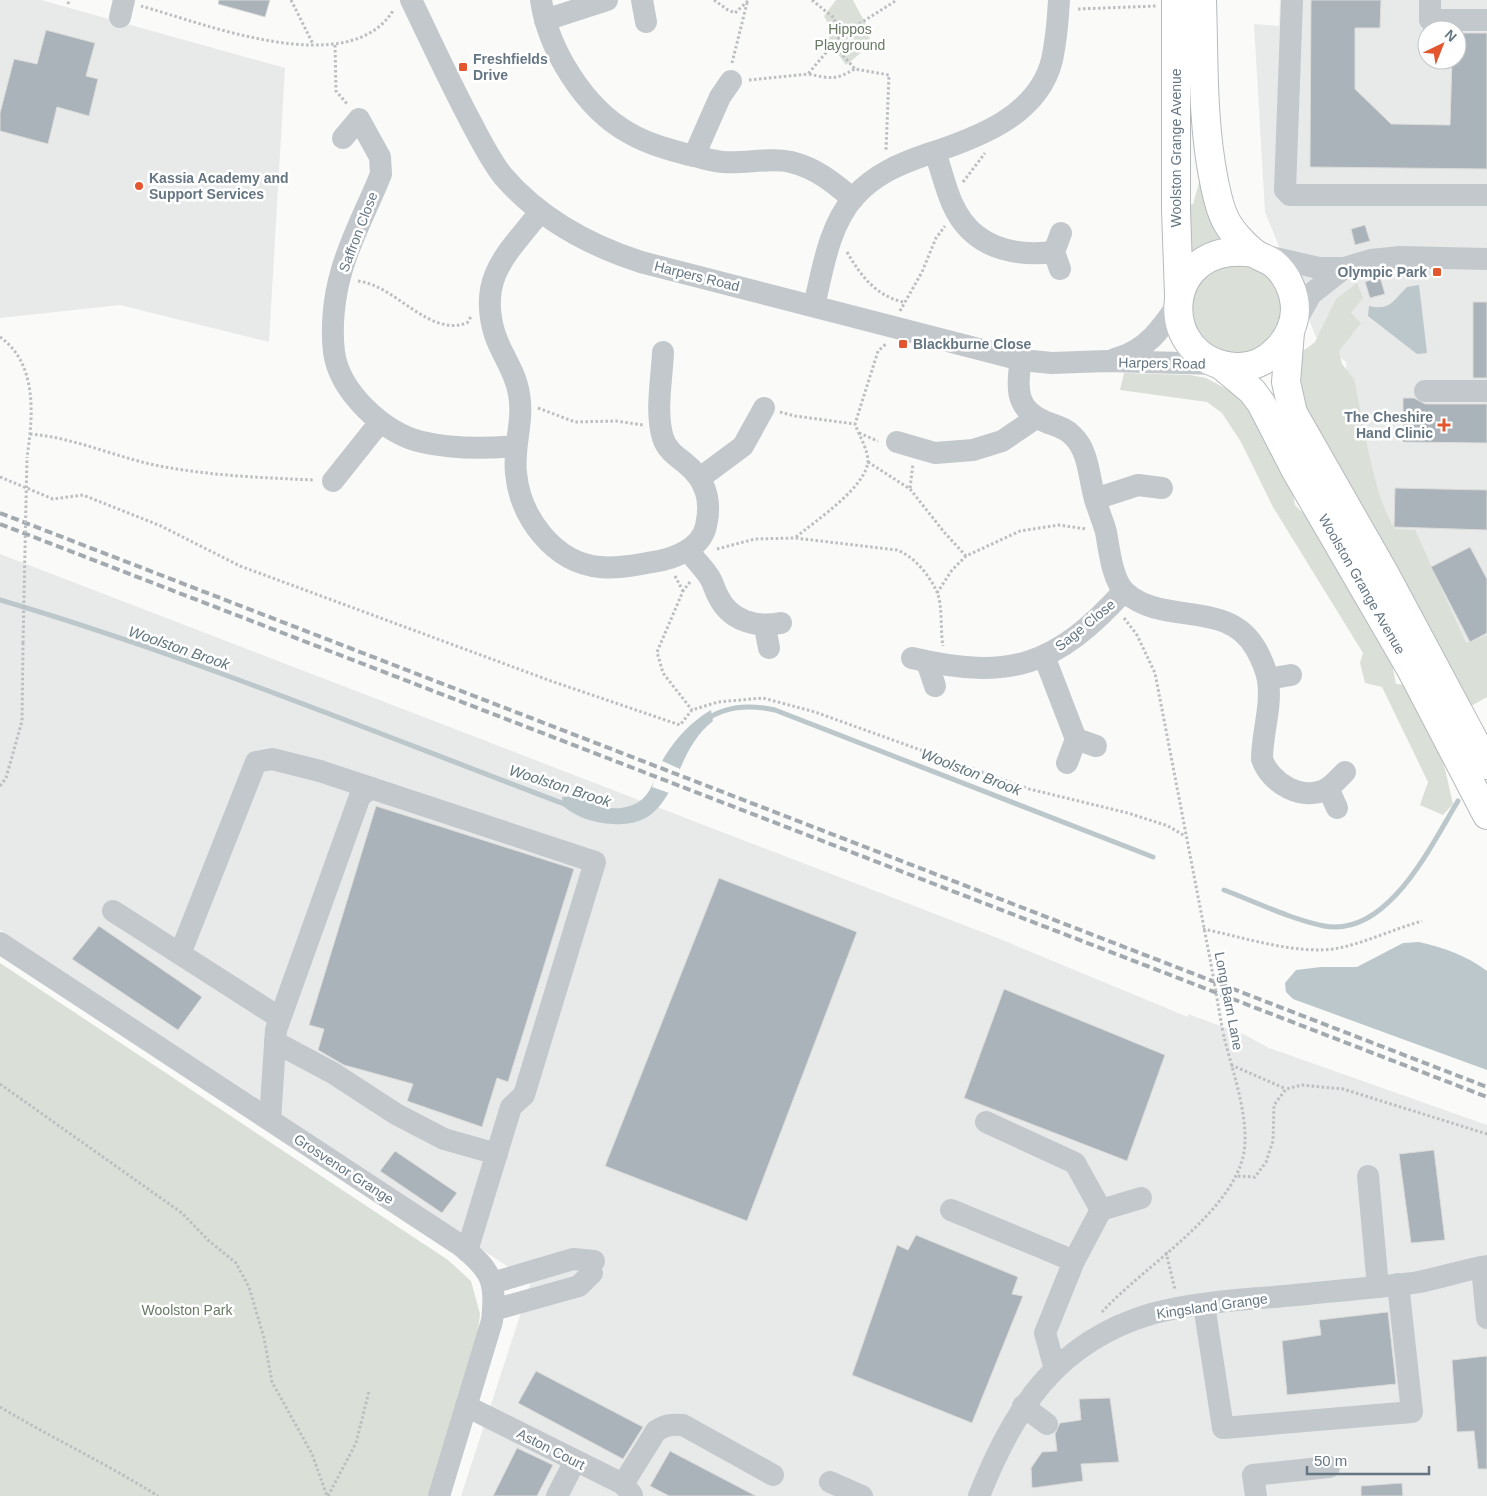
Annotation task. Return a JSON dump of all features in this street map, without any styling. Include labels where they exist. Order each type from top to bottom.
[{"type":"main road","name":"Woolston Grange Avenue","points":[[1202,0],[1205,108],[1211,164],[1218,201],[1227,222],[1256,254]]},
{"type":"main road","name":"Woolston Grange Avenue","points":[[1168,3],[1178,300]]},
{"type":"main road","points":[[1235,250],[1256,254],[1274,264],[1285,277],[1293,293],[1295,311],[1291,330],[1281,346],[1269,357],[1254,364],[1238,367],[1219,364],[1201,355],[1187,340],[1180,323],[1178,300],[1186,278],[1199,264],[1216,254],[1235,250]]},
{"type":"main road","name":"Woolston Grange Avenue","points":[[1291,330],[1286,382],[1293,413],[1391,584],[1487,765]]},
{"type":"main road","name":"Woolston Grange Avenue","points":[[1219,364],[1252,391],[1260,403],[1296,471],[1412,671],[1487,816]]},
{"type":"street","points":[[607,0],[543,10],[553,44],[566,68],[582,90],[604,113],[635,136],[658,147],[722,162],[790,162],[814,170],[853,199]]},
{"type":"street","points":[[642,0],[646,22]]},
{"type":"street","points":[[1292,0],[1285,190],[1290,195],[1487,195]]},
{"type":"street","points":[[1430,0],[1430,20],[1487,20]]},
{"type":"street","name":"Harpers Road","points":[[405,1],[483,144],[502,175],[540,212],[578,236],[616,254],[935,340],[1021,360],[1052,363],[1107,361],[1219,364]]},
{"type":"street","points":[[814,306],[832,234],[838,220],[853,199],[869,182],[886,171],[1008,121],[1021,109],[1040,86],[1052,61],[1059,5]]},
{"type":"street","points":[[694,156],[720,96],[731,81]]},
{"type":"street","points":[[343,138],[359,118]]},
{"type":"street","name":"Saffron Close","points":[[359,118],[380,157],[381,174],[353,237],[340,280],[333,329],[334,354],[352,394],[380,422],[399,434],[421,442],[468,448],[516,446]]},
{"type":"street","points":[[935,152],[953,204],[965,224],[981,238],[997,248],[1016,254],[1058,251]]},
{"type":"street","points":[[540,212],[507,254],[490,285],[488,302],[495,335],[519,392],[521,415],[516,446],[516,474],[521,495],[537,529],[558,550],[584,564],[617,567],[667,560],[695,559]]},
{"type":"street","points":[[1256,254],[1319,268],[1344,268],[1370,260],[1400,257],[1487,259]]},
{"type":"street","points":[[1291,330],[1311,294],[1344,268]]},
{"type":"street","name":"Harpers Road","points":[[1107,361],[1143,347],[1160,331],[1178,300]]},
{"type":"street","points":[[662,349],[660,425],[664,440],[671,453],[700,478],[707,491],[710,507],[706,529],[696,543],[695,559],[708,574],[718,598],[727,610],[743,621],[772,633]]},
{"type":"street","points":[[1021,360],[1018,393],[1022,402],[1036,418],[1062,428],[1073,436],[1083,450],[1095,499],[1105,529],[1119,596],[1142,602],[1161,610],[1201,614],[1232,624],[1253,644],[1261,658],[1268,679],[1267,713],[1262,750],[1265,768],[1277,782],[1295,790],[1317,791],[1332,798],[1345,772]]},
{"type":"street","points":[[1425,391],[1487,391]]},
{"type":"street","points":[[700,478],[743,446],[765,407]]},
{"type":"street","points":[[897,442],[935,453],[972,450],[1002,442],[1036,418]]},
{"type":"street","points":[[333,481],[380,422]]},
{"type":"street","points":[[1095,499],[1138,478],[1162,488]]},
{"type":"street","name":"Sage Close","points":[[929,662],[981,668],[1010,667],[1044,656],[1077,634],[1119,596]]},
{"type":"street","name":"Sage Close","points":[[1044,656],[1086,742],[1067,763]]},
{"type":"street","points":[[929,662],[935,686]]},
{"type":"street","points":[[1268,679],[1291,675]]},
{"type":"street","points":[[180,954],[256,762],[272,759],[320,771],[595,862],[524,1095],[511,1107],[468,1251]]},
{"type":"street","points":[[270,1120],[275,1042],[280,1018],[360,796],[371,788]]},
{"type":"street","points":[[113,911],[280,1018]]},
{"type":"street","name":"Grosvenor Grange","points":[[0,943],[468,1251],[484,1267],[492,1283],[493,1310],[439,1496]]},
{"type":"street","points":[[275,1042],[333,1073],[396,1114],[444,1139],[497,1154]]},
{"type":"street","points":[[986,1122],[1075,1164],[1101,1210]]},
{"type":"street","points":[[1204,1305],[1223,1428],[1412,1412],[1396,1284],[1368,1176]]},
{"type":"street","points":[[1055,1369],[1045,1334],[1074,1261],[1101,1210],[1141,1198]]},
{"type":"street","points":[[951,1210],[1074,1261]]},
{"type":"street","points":[[492,1283],[573,1260],[593,1267],[579,1286],[493,1310]]},
{"type":"street","points":[[1484,1266],[1487,1318]]},
{"type":"street","name":"Kingsland Grange","points":[[979,1496],[982,1461],[1007,1432],[1023,1406],[1055,1369],[1090,1342],[1108,1332],[1152,1314],[1177,1308],[1396,1284],[1484,1266]]},
{"type":"street","name":"Aston Court","points":[[466,1406],[628,1490]]},
{"type":"street","points":[[1023,1406],[1047,1424]]},
{"type":"street","points":[[628,1490],[656,1431],[665,1426],[675,1424],[683,1425],[773,1474]]},
{"type":"street","points":[[557,1496],[574,1462]]},
{"type":"street","points":[[1256,1496],[1253,1475],[1329,1467]]},
{"type":"street","points":[[830,1482],[862,1496]]},
{"type":"path","points":[[291,0],[313,45]]},
{"type":"path","points":[[714,0],[735,13],[748,2]]},
{"type":"path","points":[[812,0],[834,18],[840,36]]},
{"type":"path","points":[[808,74],[840,36],[897,0]]},
{"type":"path","points":[[122,6],[271,42],[289,45],[342,45],[366,36],[405,1]]},
{"type":"path","points":[[748,2],[733,54],[731,81],[764,80],[808,74],[829,79],[837,78],[855,69],[889,75],[886,171]]},
{"type":"path","points":[[1059,5],[1168,3]]},
{"type":"path","points":[[335,44],[336,91],[359,118]]},
{"type":"path","points":[[833,44],[855,69]]},
{"type":"path","points":[[832,234],[841,242],[858,269],[876,291],[884,296],[903,302]]},
{"type":"path","points":[[340,280],[372,284],[406,303],[435,323],[452,327],[467,323],[490,285]]},
{"type":"path","points":[[0,337],[20,357],[27,375],[30,434],[27,457],[22,721],[6,778],[0,786]]},
{"type":"path","points":[[795,538],[848,493],[864,472],[868,462],[866,450],[855,424],[878,351],[891,340]]},
{"type":"path","points":[[520,404],[550,411],[575,422],[616,421],[660,425]]},
{"type":"path","points":[[765,407],[794,416],[855,424]]},
{"type":"path","points":[[30,434],[70,441],[170,468],[268,478],[333,481]]},
{"type":"path","points":[[868,462],[910,488],[944,532],[966,556]]},
{"type":"path","points":[[0,477],[53,499],[84,495],[162,526],[240,566],[551,681],[680,725],[692,710],[718,702],[763,698],[815,712],[1030,790],[1128,813],[1168,826],[1185,836]]},
{"type":"path","points":[[937,593],[952,570],[966,556],[1020,531],[1059,526],[1105,529]]},
{"type":"path","points":[[692,710],[663,673],[657,652],[695,559],[710,550],[755,539],[795,538],[897,550],[907,554],[916,561],[937,593],[942,641],[929,662]]},
{"type":"path","name":"Long Barn Lane","points":[[1100,1314],[1208,1215],[1238,1176],[1246,1141],[1223,1033],[1155,673],[1119,596]]},
{"type":"path","points":[[1203,929],[1286,946],[1318,950],[1357,943],[1422,921]]},
{"type":"path","points":[[1231,1065],[1286,1089],[1302,1085],[1343,1089],[1487,1134]]},
{"type":"path","points":[[0,1084],[182,1213],[208,1240],[236,1263],[248,1287],[264,1338],[272,1382],[312,1454],[328,1496]]},
{"type":"path","points":[[1238,1176],[1255,1177],[1266,1162],[1273,1141],[1274,1105],[1286,1089]]},
{"type":"path","points":[[1166,1252],[1177,1308]]},
{"type":"path","points":[[328,1496],[356,1443],[369,1391]]},
{"type":"path","points":[[0,1407],[55,1440],[116,1470],[158,1496]]},
{"type":"shaded area","name":"Kassia Academy and Support Services","points":[[0,0],[41,0],[285,68],[269,342],[120,305],[0,318]]},
{"type":"shaded area","name":"Olympic Park","points":[[1280,0],[1487,0],[1487,643],[1459,656],[1372,507],[1347,403],[1346,362],[1316,337],[1265,212],[1254,24],[1279,26]]},
{"type":"shaded area","points":[[1419,285],[1427,353],[1417,354],[1368,316],[1369,306],[1387,306],[1407,287]]},
{"type":"shaded area","points":[[0,554],[1000,939],[1188,1017],[1188,1014],[1245,1035],[1269,1048],[1487,1125],[1487,1496],[461,1496],[531,1282],[0,930]]},
{"type":"shaded area","points":[[711,710],[713,721],[699,735],[688,752],[672,787],[651,815],[635,822],[613,824],[580,817],[563,806],[562,797],[579,797],[605,807],[616,808],[632,805],[640,801],[646,795],[660,764],[675,742],[685,730]]},
{"type":"shaded area","points":[[1419,942],[1454,953],[1487,971],[1487,1070],[1293,999],[1286,992],[1285,983],[1296,970],[1321,967],[1357,967],[1403,943]]},
{"type":"green space","name":"Hippos Playground","points":[[836,0],[853,0],[870,36],[865,49],[846,65],[829,42],[830,27],[824,16]]},
{"type":"green space","points":[[1202,172],[1231,242],[1191,261],[1185,206],[1193,204]]},
{"type":"green space","points":[[1242,261],[1270,275],[1283,302],[1278,331],[1257,352],[1224,355],[1197,335],[1188,303],[1202,275]]},
{"type":"green space","points":[[1357,283],[1363,298],[1351,313],[1361,323],[1339,351],[1342,364],[1354,379],[1375,478],[1387,515],[1395,529],[1415,530],[1466,643],[1487,635],[1487,697],[1471,706],[1307,416],[1297,372],[1303,351],[1315,342],[1336,299]]},
{"type":"green space","points":[[1124,373],[1190,375],[1206,378],[1236,394],[1252,413],[1292,489],[1295,505],[1312,522],[1318,537],[1326,539],[1391,658],[1396,684],[1409,685],[1444,765],[1453,804],[1443,815],[1420,805],[1428,782],[1382,687],[1365,683],[1360,663],[1363,653],[1273,507],[1241,442],[1222,413],[1207,402],[1120,390]]},
{"type":"green space","name":"Woolston Park","points":[[0,963],[448,1260],[471,1281],[480,1314],[476,1348],[432,1496],[0,1496]]},
{"type":"pier","points":[[660,760],[680,769],[672,794],[652,787]]},
{"type":"building","points":[[219,0],[270,0],[265,17],[218,4]]},
{"type":"building","points":[[1311,0],[1381,0],[1380,28],[1355,28],[1355,89],[1391,124],[1450,125],[1452,70],[1467,70],[1467,33],[1487,33],[1487,169],[1310,167]]},
{"type":"building","points":[[46,30],[95,43],[86,76],[98,79],[89,116],[57,107],[48,144],[0,131],[0,113],[14,59],[37,64]]},
{"type":"building","points":[[1365,225],[1370,241],[1355,245],[1351,229]]},
{"type":"building","points":[[1380,277],[1385,294],[1370,298],[1365,282]]},
{"type":"building","points":[[1473,302],[1487,302],[1487,378],[1473,378]]},
{"type":"building","name":"The Cheshire Hand Clinic","points":[[1403,398],[1414,398],[1425,404],[1487,404],[1487,443],[1403,442]]},
{"type":"building","points":[[1395,488],[1487,490],[1487,530],[1394,527]]},
{"type":"building","points":[[1470,547],[1487,579],[1487,633],[1470,642],[1431,567]]},
{"type":"building","points":[[376,806],[574,869],[508,1082],[497,1078],[482,1127],[407,1101],[413,1084],[344,1065],[318,1050],[324,1029],[309,1025]]},
{"type":"building","points":[[719,878],[857,932],[747,1221],[605,1166]]},
{"type":"building","points":[[99,926],[202,997],[178,1030],[72,959]]},
{"type":"building","points":[[1004,989],[1165,1055],[1127,1161],[964,1098]]},
{"type":"building","points":[[1434,1150],[1445,1240],[1411,1243],[1399,1154]]},
{"type":"building","points":[[395,1151],[457,1193],[442,1213],[380,1171]]},
{"type":"building","points":[[916,1235],[1018,1277],[1012,1294],[1023,1296],[972,1423],[852,1375],[897,1245],[908,1250]]},
{"type":"building","points":[[1388,1312],[1396,1384],[1287,1395],[1282,1341],[1321,1335],[1319,1320]]},
{"type":"building","points":[[1487,1356],[1487,1469],[1478,1469],[1474,1431],[1457,1432],[1452,1360]]},
{"type":"building","points":[[536,1371],[643,1427],[623,1459],[518,1403]]},
{"type":"building","points":[[1110,1398],[1119,1462],[1081,1464],[1083,1481],[1032,1488],[1031,1468],[1042,1452],[1057,1451],[1055,1434],[1060,1423],[1081,1420],[1079,1399]]},
{"type":"building","points":[[517,1448],[553,1465],[537,1496],[493,1496]]},
{"type":"building","points":[[670,1451],[756,1496],[669,1496],[650,1486]]},
{"type":"building","points":[[1402,1483],[1403,1496],[1361,1496],[1361,1486]]},
{"type":"waterway","name":"Woolston Brook","points":[[0,600],[72,622],[215,671],[567,805]]},
{"type":"waterway","name":"Woolston Brook","points":[[706,720],[722,711],[731,709],[757,707],[775,710],[1153,857]]},
{"type":"waterway","name":"Woolston Brook","points":[[1224,890],[1311,923],[1324,926],[1347,926],[1368,918],[1387,903],[1405,884],[1421,863],[1458,801]]},
{"type":"railway","points":[[0,513],[1487,1087]]},
{"type":"railway","points":[[0,524],[1487,1097]]},
{"type":"place","name":"Freshfields Drive","points":[[463,67]]},
{"type":"place","name":"Kassia Academy and Support Services","points":[[139,186]]},
{"type":"place","name":"Olympic Park","points":[[1437,272]]},
{"type":"place","name":"Blackburne Close","points":[[903,344]]},
{"type":"place","name":"The Cheshire Hand Clinic","points":[[1444,425]]}]
